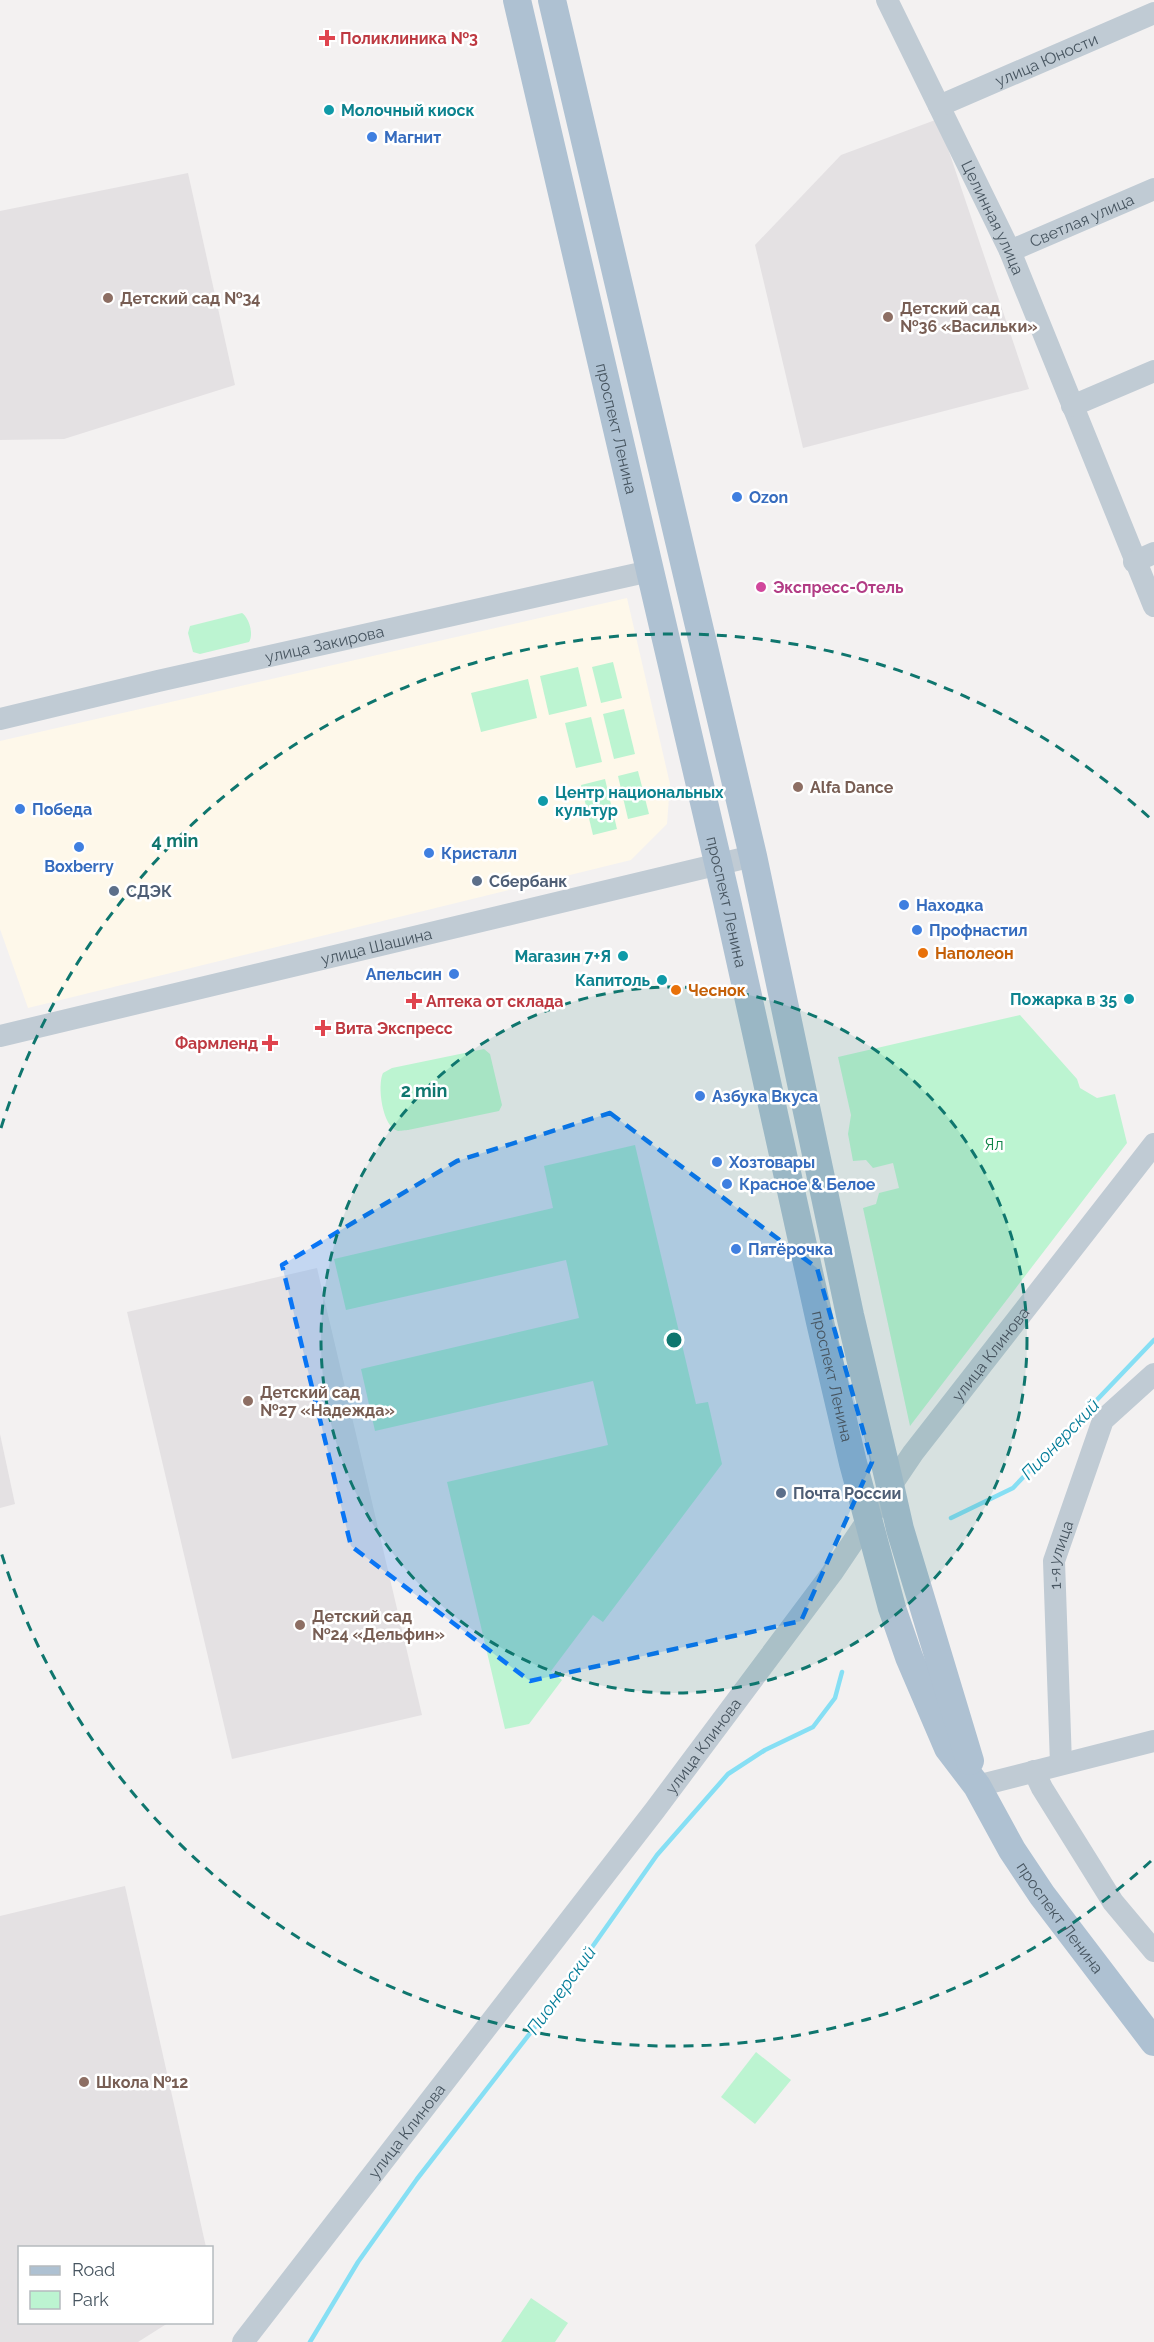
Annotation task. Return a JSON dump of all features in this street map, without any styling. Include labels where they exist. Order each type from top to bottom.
[{"type":"main road","name":"проспект Ленина","points":[[517,0],[719,864],[820,1322],[892,1608],[909,1657],[948,1748],[977,1786],[1012,1850],[1042,1895],[1154,2042]]},
{"type":"main road","name":"проспект Ленина","points":[[552,0],[753,856],[850,1315],[900,1529],[977,1786]]},
{"type":"main road","points":[[573,241],[607,233]]},
{"type":"street","name":"Целинная улица","points":[[887,0],[1010,251],[1072,406],[1144,558],[1154,606]]},
{"type":"street","name":"улица Юности","points":[[939,106],[1154,13]]},
{"type":"street","name":"Светлая улица","points":[[1010,251],[1154,189]]},
{"type":"street","points":[[1072,406],[1154,371]]},
{"type":"street","name":"улица Закирова","points":[[0,718],[650,571]]},
{"type":"street","name":"улица Шашина","points":[[0,1036],[753,856]]},
{"type":"street","name":"улица Клинова","points":[[243,2342],[655,1810],[832,1573],[890,1485],[1153,1148]]},
{"type":"street","name":"1-я улица","points":[[1061,1764],[1054,1560],[1103,1420],[1154,1374]]},
{"type":"street","points":[[977,1786],[1154,1741]]},
{"type":"street","points":[[1034,1771],[1042,1788],[1113,1902],[1154,1951]]},
{"type":"highlighted area","points":[[610,1113],[817,1268],[872,1462],[801,1621],[530,1681],[351,1546],[282,1265],[457,1161]]},
{"type":"shaded area","name":"Детский сад №36 «Васильки»","points":[[938,119],[1029,389],[803,448],[755,245],[841,155]]},
{"type":"shaded area","name":"Детский сад №34","points":[[188,173],[235,385],[64,439],[0,440],[0,211]]},
{"type":"shaded area","points":[[627,598],[670,784],[667,824],[631,860],[28,1008],[0,929],[0,741]]},
{"type":"shaded area","points":[[317,1268],[422,1715],[232,1759],[127,1312]]},
{"type":"shaded area","points":[[0,1434],[15,1504],[0,1508]]},
{"type":"shaded area","name":"Школа №12","points":[[125,1886],[206,2246],[18,2246],[18,2324],[166,2324],[138,2342],[0,2342],[0,1916]]},
{"type":"green space","points":[[242,613],[250,626],[249,642],[200,654],[193,652],[188,633],[190,626]]},
{"type":"green space","points":[[613,662],[622,698],[601,703],[592,667]]},
{"type":"green space","points":[[578,667],[587,706],[549,715],[540,676]]},
{"type":"green space","points":[[528,679],[537,718],[481,732],[471,693]]},
{"type":"green space","points":[[624,709],[635,754],[614,759],[603,714]]},
{"type":"green space","points":[[591,717],[602,762],[576,768],[565,723]]},
{"type":"green space","points":[[638,771],[649,814],[628,819],[618,776]]},
{"type":"green space","points":[[605,779],[617,829],[593,835],[581,785]]},
{"type":"green space","name":"Ял","points":[[1020,1015],[1077,1079],[1080,1088],[1097,1098],[1115,1094],[1127,1143],[910,1426],[863,1208],[876,1204],[879,1193],[899,1188],[893,1163],[873,1168],[866,1160],[853,1161],[848,1134],[851,1115],[838,1057]]},
{"type":"green space","points":[[484,1049],[490,1054],[502,1105],[499,1111],[398,1131],[388,1122],[381,1096],[383,1073],[392,1068]]},
{"type":"green space","points":[[635,1145],[696,1404],[708,1402],[722,1464],[603,1622],[593,1615],[551,1671],[562,1680],[529,1724],[505,1729],[447,1482],[608,1445],[593,1381],[375,1431],[361,1369],[579,1318],[566,1260],[346,1310],[334,1259],[553,1208],[544,1166]]},
{"type":"green space","points":[[756,2052],[791,2080],[755,2124],[721,2097]]},
{"type":"green space","points":[[531,2298],[568,2323],[555,2342],[501,2342]]},
{"type":"waterway","name":"Пионерский","points":[[951,1518],[1013,1488],[1154,1340]]},
{"type":"waterway","name":"Пионерский","points":[[310,2342],[358,2262],[417,2179],[545,2014],[657,1855],[728,1774],[765,1750],[813,1727],[835,1698],[842,1672]]},
{"type":"place","name":"Поликлиника №3","points":[[327,38]]},
{"type":"place","name":"Молочный киоск","points":[[329,110]]},
{"type":"place","name":"Магнит","points":[[372,137]]},
{"type":"place","name":"Детский сад №34","points":[[108,298]]},
{"type":"place","name":"Детский сад №36 «Васильки»","points":[[888,317]]},
{"type":"place","name":"Ozon","points":[[737,497]]},
{"type":"place","name":"Экспресс-Отель","points":[[761,587]]},
{"type":"place","name":"Alfa Dance","points":[[798,787]]},
{"type":"place","name":"Центр национальных культур","points":[[543,801]]},
{"type":"place","name":"Победа","points":[[20,809]]},
{"type":"place","name":"Boxberry","points":[[79,847]]},
{"type":"place","name":"Кристалл","points":[[429,853]]},
{"type":"place","name":"Сбербанк","points":[[477,881]]},
{"type":"place","name":"СДЭК","points":[[114,891]]},
{"type":"place","name":"Находка","points":[[904,905]]},
{"type":"place","name":"Профнастил","points":[[917,930]]},
{"type":"place","name":"Наполеон","points":[[923,953]]},
{"type":"place","name":"Магазин 7+Я","points":[[623,956]]},
{"type":"place","name":"Апельсин","points":[[454,974]]},
{"type":"place","name":"Капитоль","points":[[662,980]]},
{"type":"place","name":"Чеснок","points":[[676,990]]},
{"type":"place","name":"Пожарка в 35","points":[[1129,999]]},
{"type":"place","name":"Аптека от склада","points":[[414,1001]]},
{"type":"place","name":"Вита Экспресс","points":[[323,1028]]},
{"type":"place","name":"Фармленд","points":[[270,1043]]},
{"type":"place","name":"Азбука Вкуса","points":[[700,1096]]},
{"type":"place","name":"Хозтовары","points":[[717,1162]]},
{"type":"place","name":"Красное & Белое","points":[[727,1184]]},
{"type":"place","name":"Пятёрочка","points":[[736,1249]]},
{"type":"place","name":"Детский сад №27 «Надежда»","points":[[248,1401]]},
{"type":"place","name":"Почта России","points":[[781,1493]]},
{"type":"place","name":"Детский сад №24 «Дельфин»","points":[[300,1625]]},
{"type":"place","name":"Школа №12","points":[[84,2082]]}]
